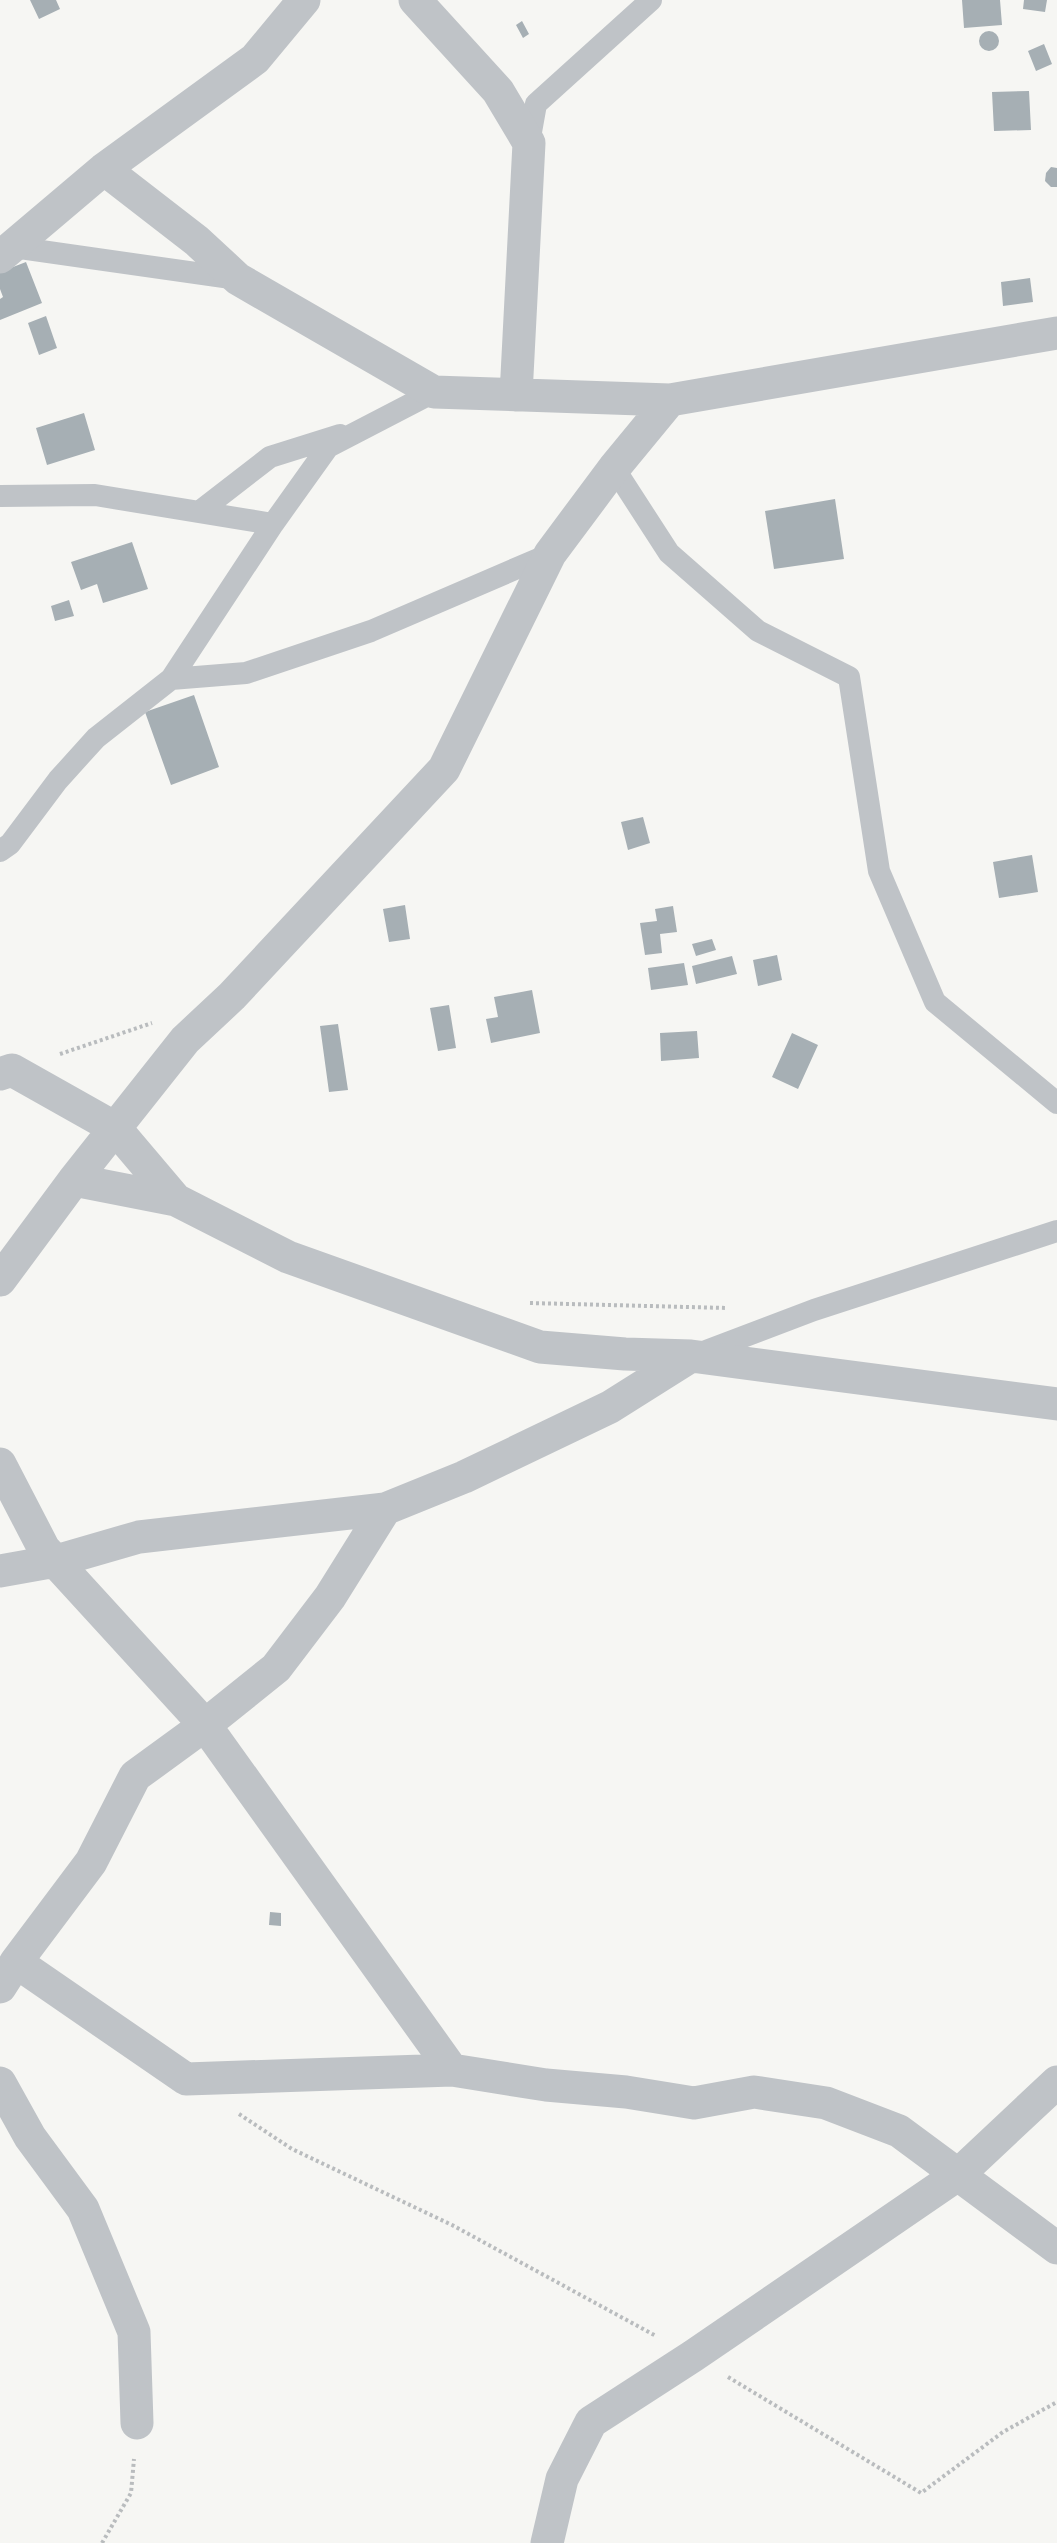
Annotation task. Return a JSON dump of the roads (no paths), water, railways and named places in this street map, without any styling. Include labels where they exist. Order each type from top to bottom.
[{"type":"street","points":[[7,252],[104,169],[255,59],[304,0]]},
{"type":"street","points":[[415,0],[498,91],[529,143],[516,395]]},
{"type":"street","points":[[104,169],[197,242],[238,279],[434,392],[670,400],[1057,333]]},
{"type":"street","points":[[0,1280],[74,1180],[185,1040],[232,996],[444,769],[550,554],[614,468],[670,400]]},
{"type":"street","points":[[6,1072],[115,1128],[176,1200]]},
{"type":"street","points":[[74,1180],[176,1200],[288,1257],[540,1347],[625,1354],[691,1356],[1057,1404]]},
{"type":"street","points":[[0,1571],[56,1561],[139,1537],[385,1509],[464,1477],[610,1407],[691,1356]]},
{"type":"street","points":[[0,1464],[44,1549],[205,1725],[452,2070]]},
{"type":"street","points":[[385,1509],[330,1597],[276,1668],[205,1725],[135,1776],[91,1862],[8,1974],[186,2079],[452,2070],[546,2085],[626,2092],[694,2103],[754,2092],[826,2103],[899,2131],[1057,2248]]},
{"type":"street","points":[[547,2543],[562,2479],[591,2422],[693,2356],[959,2174],[1057,2082]]},
{"type":"street","points":[[0,2083],[30,2137],[83,2209],[134,2332],[137,2423]]},
{"type":"lane","points":[[529,143],[536,104],[651,0]]},
{"type":"lane","points":[[7,252],[238,279]]},
{"type":"lane","points":[[0,851],[10,844],[58,780],[96,738],[171,679],[273,524],[328,447],[434,392]]},
{"type":"lane","points":[[199,512],[270,457],[369,426]]},
{"type":"lane","points":[[614,468],[669,553],[758,631],[849,677],[879,871],[935,1002],[1057,1103]]},
{"type":"lane","points":[[0,496],[94,495],[273,524]]},
{"type":"lane","points":[[171,679],[246,673],[371,631],[550,554]]},
{"type":"lane","points":[[691,1356],[814,1310],[1057,1232]]}]
